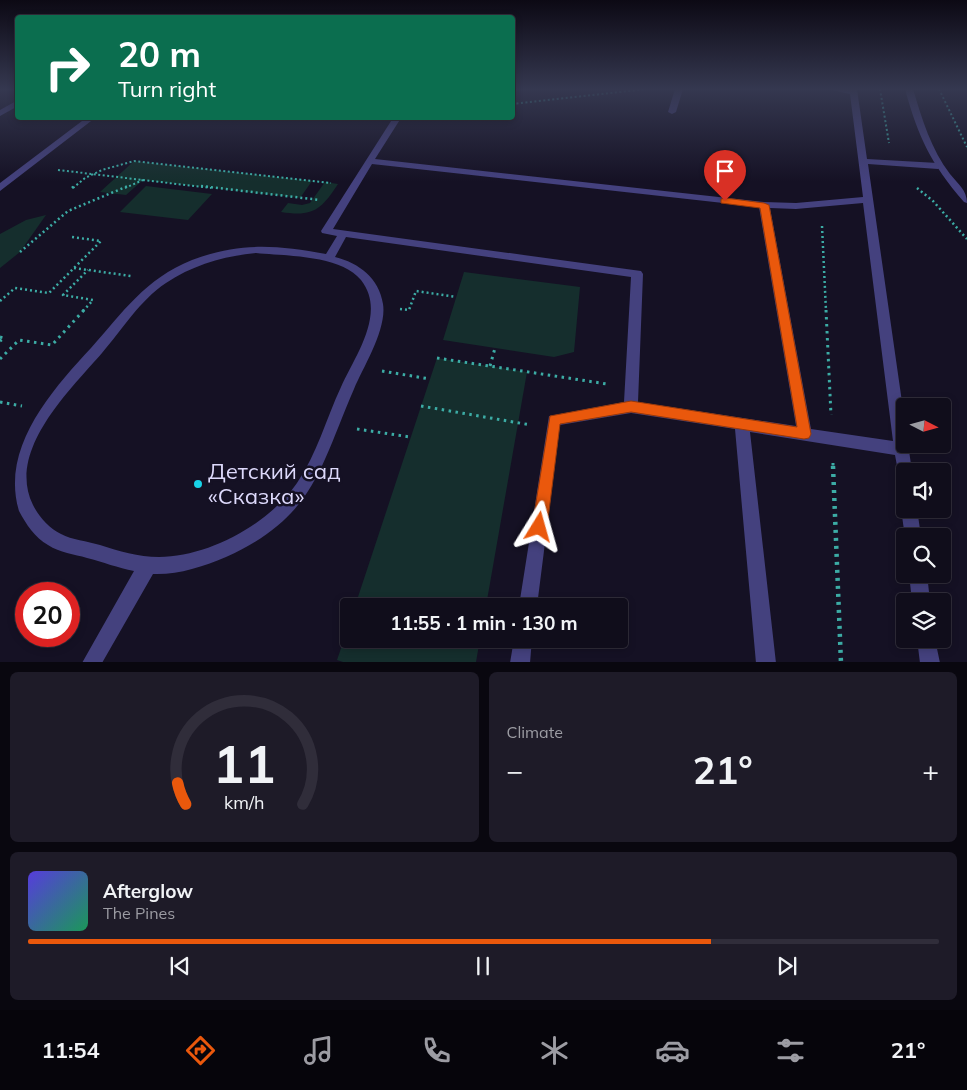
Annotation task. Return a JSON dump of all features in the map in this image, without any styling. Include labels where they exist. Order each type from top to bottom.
[{"type":"street","points":[[0,188],[89,120]]},
{"type":"street","points":[[395,120],[326,231],[637,274],[631,407]]},
{"type":"street","points":[[857,120],[896,411]]},
{"type":"street","points":[[917,120],[927,147],[938,166],[967,200]]},
{"type":"street","points":[[369,161],[764,205],[796,206],[868,200]]},
{"type":"street","points":[[862,161],[938,166]]},
{"type":"street","points":[[764,205],[804,434]]},
{"type":"street","points":[[328,258],[343,234]]},
{"type":"street","points":[[256,250],[328,258],[352,265],[359,271],[372,287],[377,306],[377,317],[313,469],[303,488],[290,505],[258,530],[230,546],[205,556],[176,564],[148,565],[59,542],[40,529],[29,512],[21,493],[21,471],[27,441],[46,410],[150,289],[206,259],[238,251],[256,250]]},
{"type":"street","points":[[529,598],[554,420],[631,407],[896,448]]},
{"type":"street","points":[[742,424],[766,662]]},
{"type":"street","points":[[91,662],[148,565]]},
{"type":"street","points":[[520,662],[522,648]]},
{"type":"street","points":[[928,648],[930,662]]},
{"type":"path","points":[[954,120],[967,148]]},
{"type":"path","points":[[72,188],[93,174],[116,165],[134,161],[354,186]]},
{"type":"path","points":[[28,166],[343,203]]},
{"type":"path","points":[[20,252],[68,211],[143,180]]},
{"type":"path","points":[[0,301],[15,288],[49,293],[101,241],[72,237]]},
{"type":"path","points":[[74,268],[162,281]]},
{"type":"path","points":[[0,359],[19,340],[52,345],[93,300],[63,295],[88,270]]},
{"type":"path","points":[[377,306],[408,310],[416,291],[456,297]]},
{"type":"path","points":[[0,337],[4,338],[0,341]]},
{"type":"path","points":[[490,366],[495,348]]},
{"type":"path","points":[[437,358],[632,388]]},
{"type":"path","points":[[357,368],[430,379]]},
{"type":"path","points":[[421,406],[553,429]]},
{"type":"path","points":[[353,428],[410,438]]},
{"type":"green space","points":[[134,161],[312,181],[300,198],[143,180],[126,195],[100,192]]},
{"type":"green space","points":[[325,182],[338,184],[321,206],[309,212],[281,212],[288,203],[302,205],[310,203]]},
{"type":"green space","points":[[146,186],[212,194],[188,220],[120,212]]},
{"type":"green space","points":[[46,215],[20,252],[0,268],[0,234],[26,220]]},
{"type":"green space","points":[[464,272],[580,287],[574,352],[554,357],[443,340]]},
{"type":"green space","points":[[437,358],[527,372],[487,598],[358,598]]},
{"type":"green space","points":[[341,648],[478,648],[476,662],[343,662],[337,660]]},
{"type":"place","name":"Детский сад «Сказка»","points":[[198,484]]},
{"type":"route","points":[[539,527],[554,420],[631,407],[804,434],[764,205],[725,201]]}]
